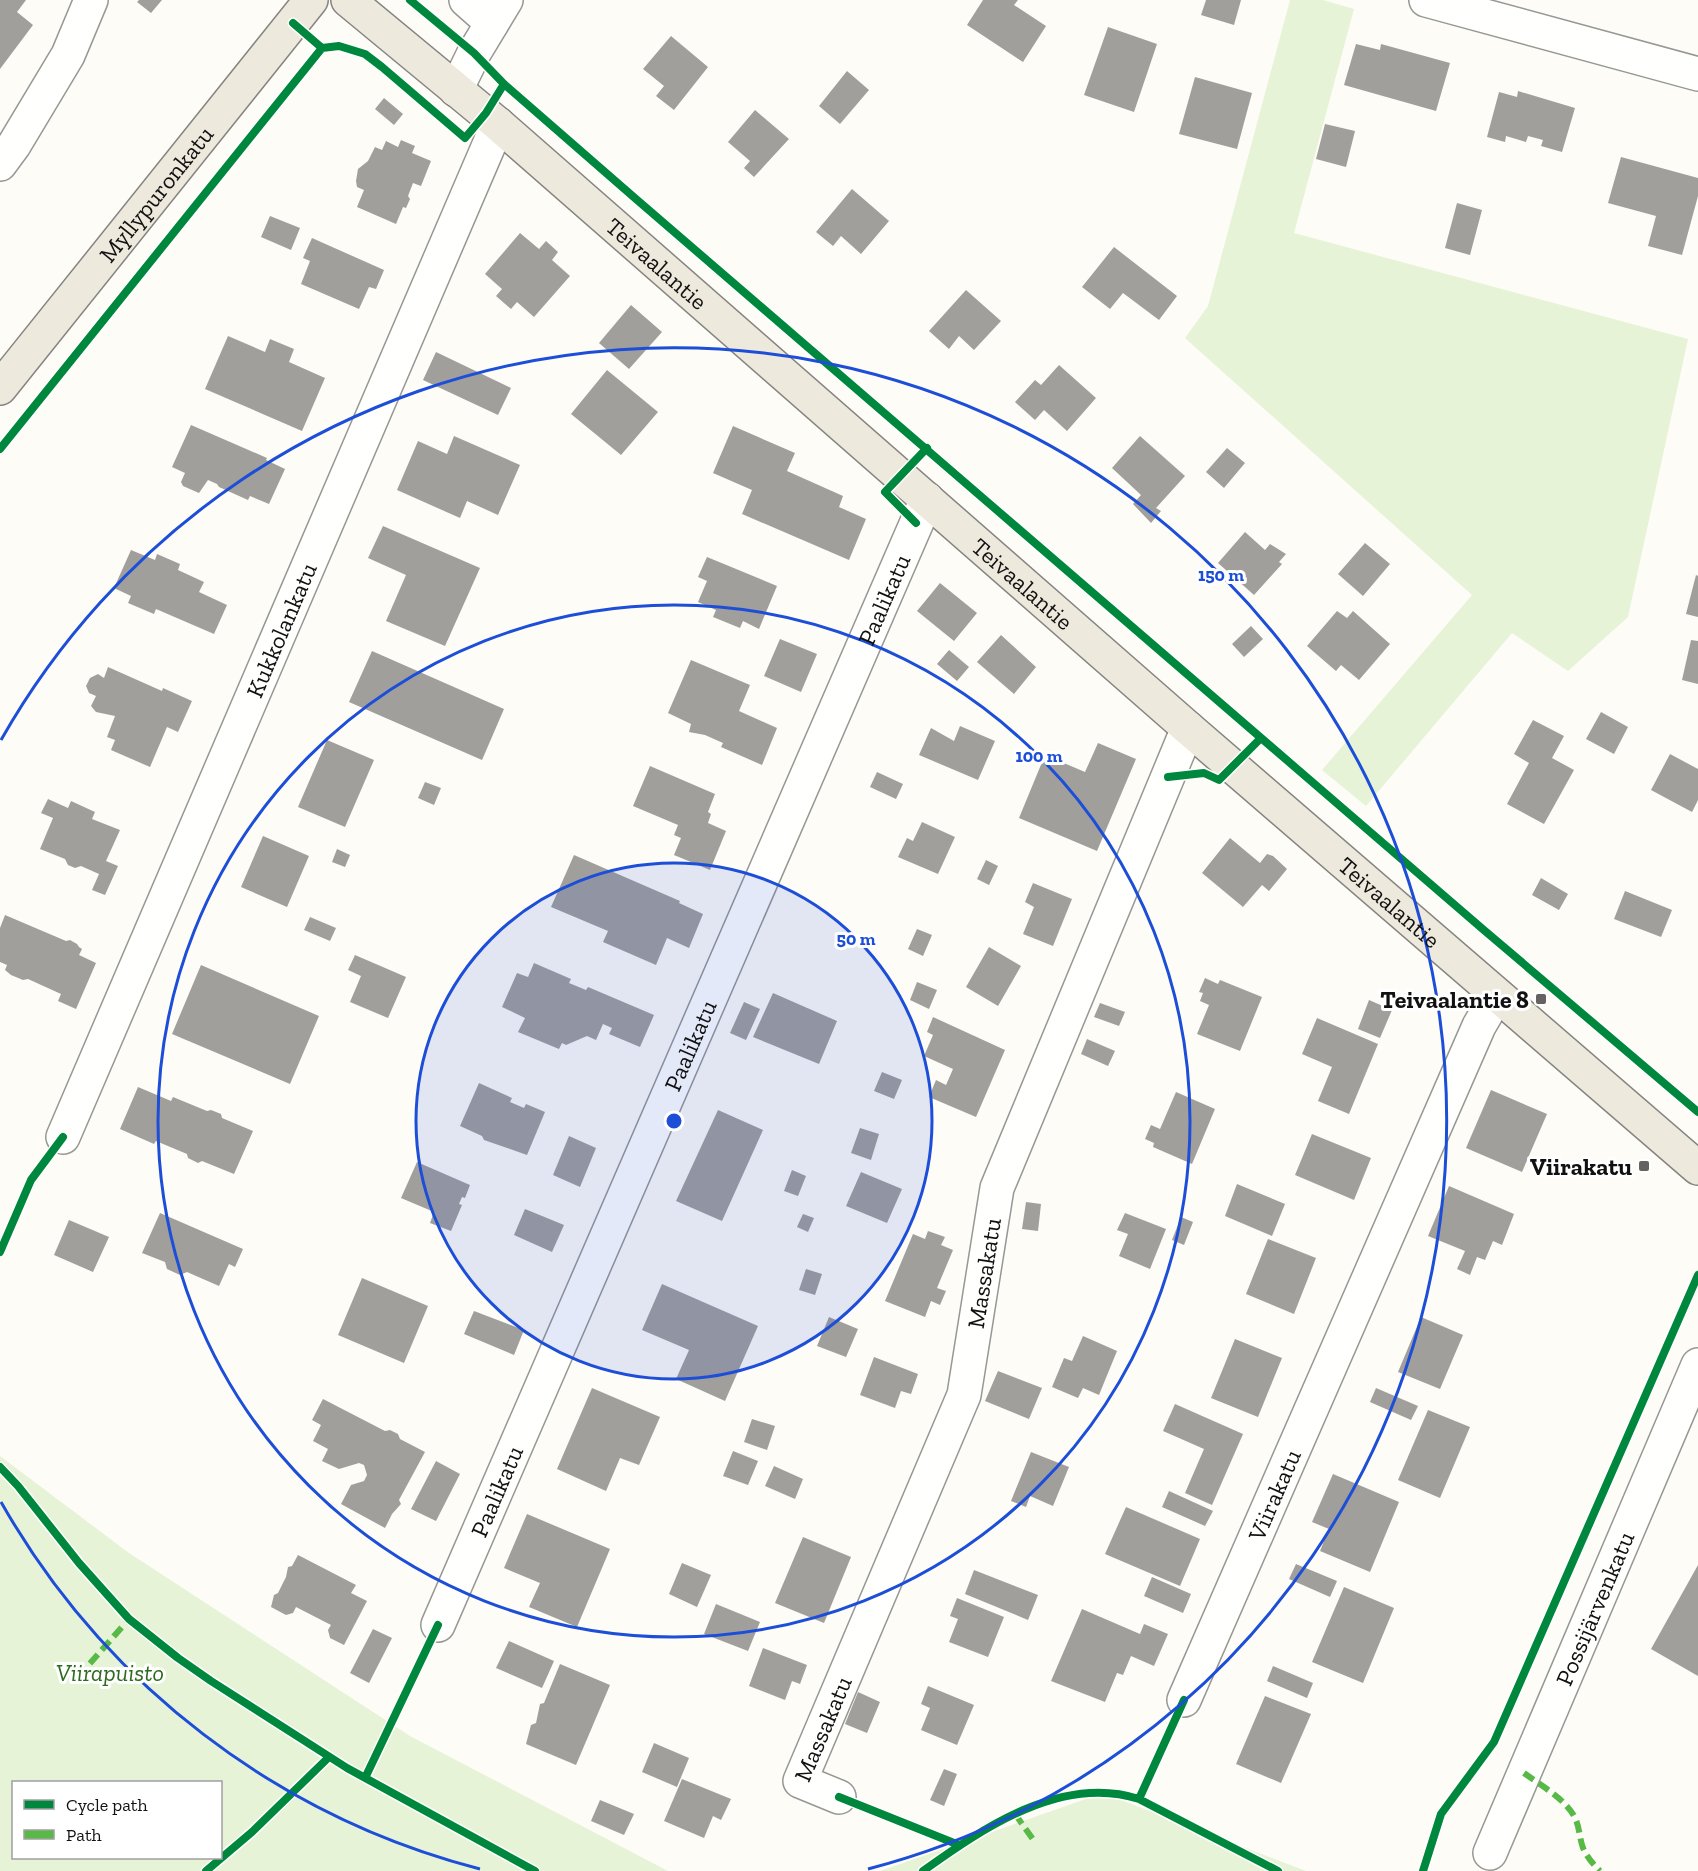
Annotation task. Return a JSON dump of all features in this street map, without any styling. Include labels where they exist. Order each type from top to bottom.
[{"type":"main road","name":"Myllypuronkatu","points":[[0,388],[311,0]]},
{"type":"main road","name":"Teivaalantie","points":[[348,0],[498,124],[1188,728],[1698,1168]]},
{"type":"street","points":[[0,164],[14,145],[68,55],[91,0]]},
{"type":"street","points":[[456,90],[474,53],[499,11],[466,0]]},
{"type":"street","points":[[1426,0],[1698,74]]},
{"type":"street","name":"Kukkolankatu","points":[[63,1137],[498,124]]},
{"type":"street","name":"Paalikatu","points":[[438,1625],[927,499]]},
{"type":"street","name":"Massakatu","points":[[839,1797],[800,1781],[964,1395],[997,1188],[1188,728]]},
{"type":"street","name":"Viirakatu","points":[[1184,1700],[1479,1026],[1497,995]]},
{"type":"street","name":"Possijärvenkatu","points":[[1490,1853],[1698,1365]]},
{"type":"green space","points":[[1290,0],[1323,0],[1354,9],[1294,233],[1688,339],[1628,617],[1568,671],[1512,633],[1366,806],[1322,770],[1472,595],[1185,338],[1208,306]]},
{"type":"green space","name":"Viirapuisto","points":[[0,1456],[129,1553],[410,1736],[668,1871],[0,1871]]},
{"type":"green space","points":[[1103,1793],[1306,1871],[880,1871]]},
{"type":"building","points":[[0,0],[26,0],[17,12],[33,25],[0,69]]},
{"type":"building","points":[[139,0],[162,0],[151,13],[137,2]]},
{"type":"building","points":[[983,0],[1018,0],[1014,5],[1046,26],[1023,62],[967,25]]},
{"type":"building","points":[[1206,0],[1241,0],[1234,25],[1201,15]]},
{"type":"building","points":[[1108,27],[1157,44],[1134,112],[1084,95]]},
{"type":"building","points":[[671,36],[708,67],[674,110],[656,96],[664,86],[643,69]]},
{"type":"building","points":[[1356,44],[1380,50],[1381,44],[1450,63],[1436,111],[1344,85]]},
{"type":"building","points":[[847,71],[869,90],[840,124],[819,106]]},
{"type":"building","points":[[1195,77],[1252,93],[1237,149],[1179,134]]},
{"type":"building","points":[[1518,91],[1575,108],[1562,152],[1541,146],[1543,140],[1528,136],[1526,142],[1506,136],[1505,142],[1487,137],[1499,92],[1517,97]]},
{"type":"building","points":[[384,98],[403,114],[394,125],[375,109]]},
{"type":"building","points":[[755,110],[789,139],[754,177],[744,168],[750,161],[728,142]]},
{"type":"building","points":[[1325,124],[1355,131],[1346,167],[1316,159]]},
{"type":"building","points":[[401,140],[415,146],[412,153],[431,161],[421,186],[413,183],[408,196],[410,199],[406,208],[403,207],[396,224],[357,207],[364,190],[357,187],[356,181],[358,169],[368,161],[375,147],[382,150],[386,141],[398,147]]},
{"type":"building","points":[[1621,157],[1698,178],[1698,196],[1682,255],[1648,246],[1656,216],[1608,203]]},
{"type":"building","points":[[852,189],[889,221],[861,254],[841,236],[833,246],[816,232]]},
{"type":"building","points":[[1457,203],[1482,210],[1470,255],[1445,248]]},
{"type":"building","points":[[270,216],[300,228],[291,250],[261,237]]},
{"type":"building","points":[[520,233],[539,249],[546,241],[558,252],[552,260],[570,276],[534,317],[517,302],[511,309],[496,296],[502,289],[485,274]]},
{"type":"building","points":[[312,238],[384,270],[376,289],[369,287],[359,309],[301,284],[310,261],[303,258]]},
{"type":"building","points":[[1114,247],[1177,296],[1159,320],[1123,293],[1110,309],[1082,287]]},
{"type":"building","points":[[966,290],[1001,321],[974,350],[959,336],[949,349],[929,331]]},
{"type":"building","points":[[631,305],[662,332],[629,369],[599,343]]},
{"type":"building","points":[[228,336],[265,352],[270,339],[294,349],[289,362],[325,378],[302,431],[205,389]]},
{"type":"building","points":[[436,352],[511,388],[498,415],[423,380]]},
{"type":"building","points":[[1059,365],[1096,398],[1067,431],[1044,410],[1035,420],[1015,402],[1035,380],[1041,385]]},
{"type":"building","points":[[607,370],[658,412],[621,455],[571,414]]},
{"type":"building","points":[[191,425],[267,458],[266,460],[285,469],[269,504],[250,496],[248,500],[208,480],[199,493],[183,486],[181,482],[185,473],[172,467]]},
{"type":"building","points":[[733,426],[795,453],[787,471],[843,496],[839,507],[866,519],[849,560],[742,514],[752,490],[713,473]]},
{"type":"building","points":[[454,436],[520,465],[498,515],[467,501],[460,518],[397,490],[418,441],[447,454]]},
{"type":"building","points":[[1140,436],[1185,476],[1156,508],[1161,511],[1151,523],[1133,504],[1141,495],[1112,468]]},
{"type":"building","points":[[1227,448],[1245,463],[1224,488],[1206,472]]},
{"type":"building","points":[[383,526],[480,568],[445,646],[386,621],[406,575],[368,558]]},
{"type":"building","points":[[1245,532],[1265,550],[1270,544],[1286,554],[1279,562],[1282,564],[1254,595],[1218,563]]},
{"type":"building","points":[[1365,543],[1390,564],[1363,596],[1338,574]]},
{"type":"building","points":[[131,550],[155,560],[157,554],[180,564],[178,570],[204,582],[199,592],[227,605],[214,634],[156,609],[154,614],[128,603],[131,596],[114,588]]},
{"type":"building","points":[[707,557],[777,586],[759,629],[743,621],[740,628],[713,617],[716,610],[698,602],[707,581],[698,577]]},
{"type":"building","points":[[1696,575],[1698,576],[1698,617],[1686,614]]},
{"type":"building","points":[[940,583],[977,613],[954,641],[917,611]]},
{"type":"building","points":[[1337,611],[1347,618],[1353,611],[1390,644],[1359,680],[1341,665],[1336,671],[1307,646]]},
{"type":"building","points":[[1251,626],[1263,639],[1244,657],[1232,644]]},
{"type":"building","points":[[1001,635],[1036,667],[1014,694],[977,662]]},
{"type":"building","points":[[780,639],[817,654],[801,692],[764,676]]},
{"type":"building","points":[[1691,640],[1698,641],[1698,684],[1682,680]]},
{"type":"building","points":[[949,650],[969,667],[957,681],[937,664]]},
{"type":"building","points":[[372,651],[504,709],[482,760],[349,702]]},
{"type":"building","points":[[691,660],[750,685],[739,711],[777,728],[762,765],[721,747],[723,743],[705,735],[689,732],[691,724],[668,713]]},
{"type":"building","points":[[108,667],[162,691],[163,688],[192,701],[178,732],[167,727],[150,767],[111,750],[115,740],[107,737],[115,716],[96,712],[91,706],[96,696],[89,693],[86,686],[90,678],[98,674],[104,678]]},
{"type":"building","points":[[1601,712],[1628,727],[1614,754],[1586,739]]},
{"type":"building","points":[[1533,720],[1564,736],[1552,758],[1574,770],[1544,824],[1507,804],[1529,763],[1514,754]]},
{"type":"building","points":[[960,726],[995,741],[978,780],[919,755],[931,728],[954,741]]},
{"type":"building","points":[[327,740],[374,760],[345,827],[298,807]]},
{"type":"building","points":[[1098,743],[1136,759],[1097,851],[1019,818],[1045,755],[1085,772]]},
{"type":"building","points":[[1670,754],[1698,769],[1698,800],[1692,812],[1651,790]]},
{"type":"building","points":[[650,766],[715,794],[708,812],[711,814],[708,823],[726,831],[710,870],[674,855],[681,838],[674,835],[678,825],[633,806]]},
{"type":"building","points":[[877,772],[903,784],[896,799],[870,787]]},
{"type":"building","points":[[425,782],[441,788],[434,805],[418,798]]},
{"type":"building","points":[[48,799],[68,808],[71,801],[95,812],[92,819],[120,830],[106,861],[118,866],[105,895],[92,890],[99,874],[81,866],[75,868],[68,865],[65,859],[40,849],[53,818],[41,813]]},
{"type":"building","points":[[922,822],[955,837],[938,874],[898,857],[907,838],[913,841]]},
{"type":"building","points":[[263,836],[309,856],[287,907],[241,887]]},
{"type":"building","points":[[1230,838],[1260,863],[1267,854],[1273,856],[1287,869],[1269,891],[1262,885],[1243,907],[1202,873]]},
{"type":"building","points":[[337,849],[350,855],[345,867],[332,862]]},
{"type":"building","points":[[574,855],[680,901],[679,903],[703,914],[689,948],[667,938],[656,965],[603,942],[608,931],[551,907]]},
{"type":"building","points":[[986,860],[998,866],[989,885],[977,879]]},
{"type":"building","points":[[1541,878],[1568,894],[1559,910],[1532,895]]},
{"type":"building","points":[[1033,883],[1072,899],[1053,946],[1023,934],[1034,907],[1025,902]]},
{"type":"building","points":[[1625,891],[1672,910],[1661,937],[1614,919]]},
{"type":"building","points":[[5,915],[66,941],[70,940],[82,949],[79,955],[96,963],[76,1009],[58,1001],[61,994],[28,979],[23,980],[11,975],[5,970],[7,965],[0,962],[0,928]]},
{"type":"building","points":[[310,917],[336,928],[330,941],[304,930]]},
{"type":"building","points":[[917,929],[932,935],[923,956],[908,949]]},
{"type":"building","points":[[989,947],[1021,966],[998,1006],[966,987]]},
{"type":"building","points":[[355,955],[406,977],[388,1018],[350,1002],[361,976],[348,970]]},
{"type":"building","points":[[534,963],[571,979],[569,983],[586,990],[588,987],[654,1015],[640,1047],[609,1034],[612,1028],[603,1024],[596,1040],[587,1036],[566,1045],[562,1043],[559,1049],[518,1032],[525,1018],[502,1007],[517,973],[528,977]]},
{"type":"building","points":[[201,965],[319,1016],[290,1084],[172,1034]]},
{"type":"building","points":[[1205,978],[1218,984],[1220,980],[1262,997],[1240,1051],[1197,1034],[1209,1005],[1200,1001],[1203,993],[1199,992]]},
{"type":"building","points":[[917,982],[937,990],[929,1009],[910,1000]]},
{"type":"building","points":[[773,993],[837,1021],[819,1064],[753,1037]]},
{"type":"building","points":[[1369,1000],[1392,1010],[1380,1038],[1358,1029]]},
{"type":"building","points":[[744,1002],[760,1009],[746,1040],[730,1033]]},
{"type":"building","points":[[1100,1003],[1125,1012],[1119,1026],[1094,1017]]},
{"type":"building","points":[[933,1017],[1005,1050],[976,1117],[929,1097],[936,1080],[946,1085],[953,1069],[924,1056],[933,1035],[927,1032]]},
{"type":"building","points":[[1317,1018],[1378,1044],[1349,1114],[1318,1101],[1332,1067],[1302,1054]]},
{"type":"building","points":[[1087,1039],[1115,1051],[1108,1066],[1081,1054]]},
{"type":"building","points":[[882,1072],[902,1080],[894,1099],[874,1091]]},
{"type":"building","points":[[479,1083],[512,1098],[510,1102],[524,1108],[526,1104],[545,1112],[527,1155],[484,1140],[482,1136],[460,1126]]},
{"type":"building","points":[[138,1087],[171,1101],[173,1097],[207,1111],[211,1110],[221,1114],[222,1118],[253,1131],[234,1174],[202,1161],[198,1163],[188,1158],[187,1154],[156,1141],[154,1144],[120,1129]]},
{"type":"building","points":[[1491,1090],[1547,1114],[1522,1172],[1466,1148]]},
{"type":"building","points":[[1176,1092],[1215,1109],[1192,1164],[1153,1147],[1154,1143],[1145,1139],[1151,1125],[1160,1129]]},
{"type":"building","points":[[718,1110],[763,1130],[722,1221],[676,1201]]},
{"type":"building","points":[[860,1128],[879,1134],[871,1160],[851,1153]]},
{"type":"building","points":[[1312,1134],[1371,1158],[1354,1200],[1295,1175]]},
{"type":"building","points":[[569,1136],[596,1148],[580,1187],[553,1175]]},
{"type":"building","points":[[417,1162],[470,1185],[465,1198],[462,1197],[459,1204],[462,1205],[451,1231],[430,1223],[434,1212],[401,1198]]},
{"type":"building","points":[[792,1170],[806,1176],[798,1196],[784,1191]]},
{"type":"building","points":[[861,1172],[902,1189],[887,1223],[846,1206]]},
{"type":"building","points":[[1237,1184],[1285,1204],[1272,1236],[1225,1216]]},
{"type":"building","points":[[1449,1186],[1514,1214],[1502,1245],[1493,1241],[1485,1260],[1477,1257],[1470,1275],[1457,1269],[1465,1251],[1428,1236]]},
{"type":"building","points":[[1026,1202],[1041,1204],[1038,1231],[1022,1229]]},
{"type":"building","points":[[525,1209],[564,1225],[552,1252],[514,1235]]},
{"type":"building","points":[[160,1213],[243,1249],[235,1267],[229,1264],[219,1286],[187,1272],[180,1275],[167,1269],[165,1262],[142,1253]]},
{"type":"building","points":[[1125,1213],[1166,1229],[1150,1269],[1119,1256],[1128,1234],[1117,1230]]},
{"type":"building","points":[[803,1214],[814,1218],[808,1232],[797,1227]]},
{"type":"building","points":[[1181,1217],[1193,1222],[1184,1245],[1172,1240]]},
{"type":"building","points":[[69,1220],[109,1237],[93,1272],[54,1255]]},
{"type":"building","points":[[928,1231],[945,1237],[941,1245],[953,1250],[937,1288],[946,1291],[940,1305],[931,1301],[925,1317],[885,1301],[913,1234],[925,1239]]},
{"type":"building","points":[[1268,1239],[1316,1258],[1294,1314],[1246,1294]]},
{"type":"building","points":[[806,1269],[822,1274],[815,1295],[799,1290]]},
{"type":"building","points":[[362,1278],[428,1306],[404,1363],[338,1335]]},
{"type":"building","points":[[662,1284],[758,1326],[725,1401],[676,1379],[689,1350],[642,1330]]},
{"type":"building","points":[[474,1311],[524,1330],[514,1355],[464,1334]]},
{"type":"building","points":[[829,1317],[858,1329],[846,1357],[817,1346]]},
{"type":"building","points":[[1421,1317],[1463,1335],[1440,1389],[1398,1372]]},
{"type":"building","points":[[1083,1336],[1117,1351],[1099,1395],[1083,1388],[1078,1398],[1052,1387],[1064,1358],[1072,1361]]},
{"type":"building","points":[[1235,1339],[1282,1358],[1258,1417],[1211,1398]]},
{"type":"building","points":[[874,1357],[918,1374],[911,1394],[901,1391],[895,1408],[860,1395]]},
{"type":"building","points":[[998,1371],[1042,1388],[1029,1419],[985,1401]]},
{"type":"building","points":[[592,1388],[660,1417],[639,1465],[620,1458],[606,1491],[557,1469]]},
{"type":"building","points":[[1376,1388],[1418,1406],[1411,1420],[1370,1402]]},
{"type":"building","points":[[323,1399],[385,1431],[390,1430],[398,1434],[400,1439],[425,1452],[399,1500],[401,1504],[392,1514],[385,1528],[341,1504],[351,1485],[364,1481],[367,1475],[364,1465],[359,1463],[339,1469],[322,1461],[328,1449],[313,1441],[321,1425],[312,1420]]},
{"type":"building","points":[[1175,1404],[1243,1434],[1212,1505],[1185,1493],[1204,1449],[1163,1431]]},
{"type":"building","points":[[1428,1410],[1470,1427],[1440,1498],[1398,1480]]},
{"type":"building","points":[[752,1419],[775,1426],[767,1450],[744,1442]]},
{"type":"building","points":[[733,1451],[758,1461],[748,1485],[723,1476]]},
{"type":"building","points":[[1031,1452],[1069,1467],[1053,1506],[1030,1496],[1026,1507],[1011,1501]]},
{"type":"building","points":[[436,1461],[460,1474],[436,1521],[411,1509]]},
{"type":"building","points":[[774,1466],[803,1479],[795,1499],[765,1486]]},
{"type":"building","points":[[1333,1474],[1399,1502],[1370,1572],[1320,1551],[1329,1529],[1312,1522]]},
{"type":"building","points":[[1169,1491],[1213,1511],[1205,1526],[1162,1507]]},
{"type":"building","points":[[1126,1507],[1200,1539],[1180,1586],[1105,1554]]},
{"type":"building","points":[[527,1514],[610,1549],[577,1627],[529,1607],[540,1583],[504,1568]]},
{"type":"building","points":[[803,1537],[851,1557],[824,1623],[775,1603]]},
{"type":"building","points":[[298,1555],[356,1585],[351,1593],[367,1601],[344,1645],[330,1638],[328,1630],[331,1625],[296,1607],[293,1613],[286,1615],[271,1607],[274,1595],[278,1593],[286,1577],[288,1567],[292,1566]]},
{"type":"building","points":[[682,1563],[711,1575],[697,1607],[669,1594]]},
{"type":"building","points":[[1296,1564],[1337,1581],[1330,1597],[1289,1579]]},
{"type":"building","points":[[1698,1565],[1698,1676],[1651,1649]]},
{"type":"building","points":[[974,1570],[1038,1595],[1028,1620],[965,1594]]},
{"type":"building","points":[[1152,1577],[1191,1594],[1183,1613],[1144,1596]]},
{"type":"building","points":[[1344,1587],[1394,1608],[1363,1683],[1312,1662]]},
{"type":"building","points":[[957,1598],[1004,1617],[988,1657],[949,1642],[958,1619],[950,1616]]},
{"type":"building","points":[[716,1604],[760,1622],[748,1651],[704,1634]]},
{"type":"building","points":[[1082,1609],[1140,1634],[1144,1624],[1168,1634],[1154,1666],[1131,1656],[1123,1675],[1117,1673],[1105,1702],[1051,1681]]},
{"type":"building","points":[[373,1629],[392,1638],[369,1683],[350,1673]]},
{"type":"building","points":[[509,1641],[554,1661],[542,1688],[496,1668]]},
{"type":"building","points":[[763,1648],[807,1665],[800,1684],[792,1681],[785,1700],[749,1686]]},
{"type":"building","points":[[560,1664],[610,1685],[576,1765],[526,1744],[531,1725],[536,1723],[540,1704],[544,1703]]},
{"type":"building","points":[[1273,1666],[1313,1683],[1307,1698],[1267,1681]]},
{"type":"building","points":[[928,1686],[974,1705],[957,1745],[921,1730],[930,1708],[921,1704]]},
{"type":"building","points":[[858,1692],[880,1702],[867,1733],[845,1724]]},
{"type":"building","points":[[1265,1696],[1311,1714],[1281,1783],[1236,1764]]},
{"type":"building","points":[[654,1743],[689,1758],[677,1787],[642,1772]]},
{"type":"building","points":[[944,1769],[957,1774],[944,1806],[930,1800]]},
{"type":"building","points":[[682,1779],[731,1799],[721,1820],[713,1816],[704,1838],[664,1821]]},
{"type":"building","points":[[600,1800],[634,1814],[624,1835],[591,1821]]},
{"type":"marked path","points":[[78,1677],[129,1619]]},
{"type":"marked path","points":[[1524,1773],[1570,1809],[1576,1820],[1585,1851],[1600,1871]]},
{"type":"marked path","points":[[1015,1814],[1035,1842]]},
{"type":"cycle path","points":[[410,0],[474,53],[504,84],[636,199],[1698,1112]]},
{"type":"cycle path","points":[[293,23],[322,48],[339,46],[365,54],[465,138],[486,113],[504,84]]},
{"type":"cycle path","points":[[0,449],[322,48]]},
{"type":"cycle path","points":[[916,523],[885,492],[927,448]]},
{"type":"cycle path","points":[[1168,777],[1204,773],[1219,780],[1261,738]]},
{"type":"cycle path","points":[[0,1252],[31,1180],[63,1137]]},
{"type":"cycle path","points":[[1423,1871],[1441,1814],[1494,1742],[1698,1275]]},
{"type":"cycle path","points":[[0,1467],[18,1486],[79,1563],[129,1619],[178,1658],[347,1768],[535,1871]]},
{"type":"cycle path","points":[[365,1778],[438,1625]]},
{"type":"cycle path","points":[[1184,1700],[1139,1799],[1278,1871]]},
{"type":"cycle path","points":[[222,1857],[252,1832],[329,1757]]},
{"type":"cycle path","points":[[923,1871],[997,1823],[1053,1799],[1081,1794],[1110,1793],[1139,1799]]},
{"type":"cycle path","points":[[839,1797],[959,1845]]},
{"type":"cycle path","points":[[206,1871],[220,1859]]},
{"type":"place","name":"Teivaalantie 8","points":[[1541,999]]},
{"type":"place","name":"Viirakatu","points":[[1644,1166]]}]
